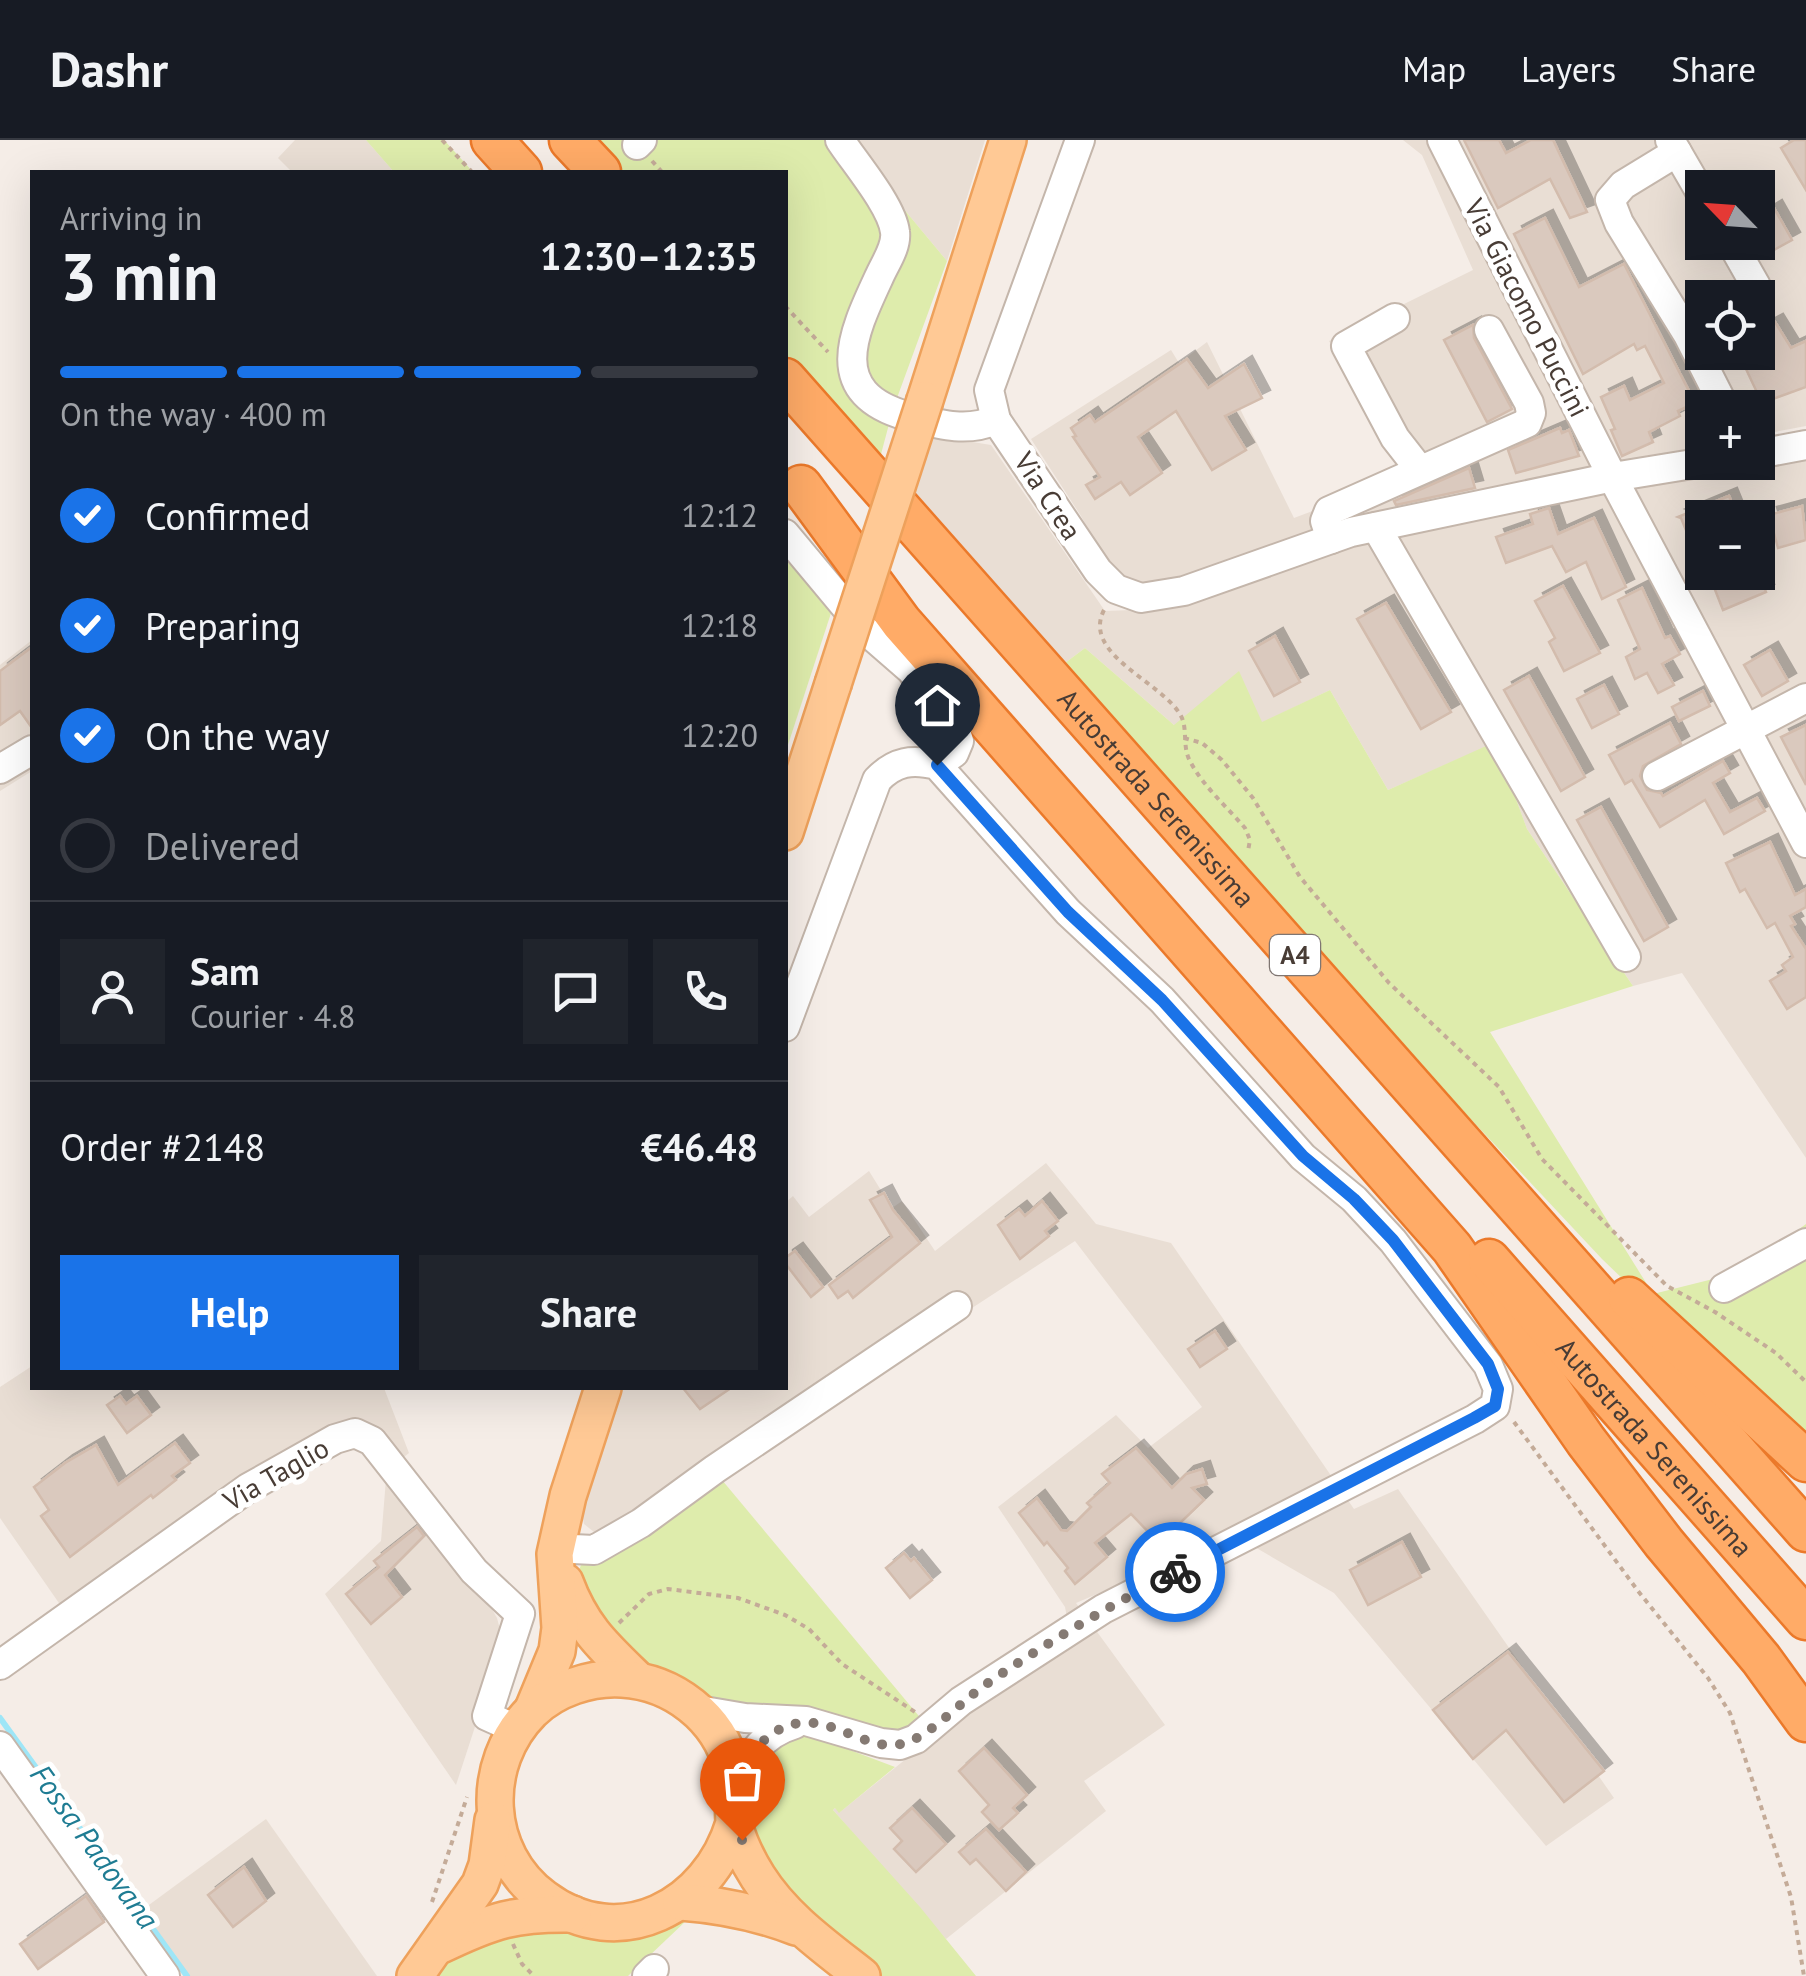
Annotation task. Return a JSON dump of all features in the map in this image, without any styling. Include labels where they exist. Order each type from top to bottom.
[{"type":"highway","points":[[492,140],[520,170]]},
{"type":"highway","points":[[570,140],[598,170]]},
{"type":"highway","name":"Autostrada Serenissima","points":[[788,382],[1806,1531]]},
{"type":"highway","points":[[793,477],[901,622],[1452,1248],[1597,1455],[1664,1543],[1761,1658],[1806,1721]]},
{"type":"highway","name":"Autostrada Serenissima","points":[[793,477],[1806,1618]]},
{"type":"highway","points":[[1467,1149],[1569,1234],[1607,1278],[1806,1462]]},
{"type":"main road","points":[[788,823],[1008,140]]},
{"type":"main road","points":[[415,1976],[480,1884],[486,1865],[482,1799],[557,1651],[560,1628],[556,1548],[568,1496],[602,1390]]},
{"type":"main road","points":[[556,1548],[576,1612],[598,1642],[638,1680]]},
{"type":"main road","points":[[525,1719],[556,1693],[582,1682],[610,1678],[638,1680],[670,1691],[698,1710],[719,1736],[732,1767],[735,1811],[758,1877],[804,1931],[862,1976]]},
{"type":"main road","points":[[482,1799],[519,1875],[544,1898],[574,1914]]},
{"type":"main road","points":[[440,1945],[504,1917],[531,1913],[574,1914],[601,1920],[629,1920],[656,1914],[680,1902],[716,1868],[735,1811]]},
{"type":"main road","points":[[680,1902],[759,1913],[804,1931]]},
{"type":"street","points":[[840,140],[895,230],[893,246],[850,352],[856,383],[896,412],[954,428],[996,420],[989,390],[1080,140]]},
{"type":"street","name":"Via Giacomo Puccini","points":[[1442,140],[1613,477],[1806,842]]},
{"type":"street","points":[[1685,317],[1619,223],[1610,200],[1623,185],[1674,146],[1688,170]]},
{"type":"street","points":[[1394,318],[1346,346],[1396,438],[1420,470]]},
{"type":"street","points":[[1332,539],[1326,520],[1329,512],[1523,427],[1530,418],[1529,403],[1490,330]]},
{"type":"street","name":"Via Crea","points":[[996,420],[1098,571],[1116,588]]},
{"type":"street","points":[[1775,451],[1806,446]]},
{"type":"street","points":[[1116,588],[1141,598],[1184,591],[1376,527],[1685,465]]},
{"type":"street","points":[[1376,527],[1626,958]]},
{"type":"street","points":[[788,538],[865,630],[912,670],[954,726],[956,749],[937,765]]},
{"type":"street","points":[[1656,776],[1806,698]]},
{"type":"street","points":[[0,768],[30,751]]},
{"type":"street","points":[[698,1710],[745,1718],[806,1721],[881,1743],[900,1745],[916,1739],[975,1691],[1103,1609],[1495,1406],[1498,1389],[1488,1364],[1393,1240],[1354,1199],[1303,1156],[1162,1000],[1068,912],[937,765],[920,761],[891,764],[877,780],[788,1020]]},
{"type":"street","points":[[1724,1288],[1806,1243]]},
{"type":"street","points":[[556,1548],[594,1550],[642,1523],[715,1468],[957,1306]]},
{"type":"street","name":"Via Taglio","points":[[0,1666],[248,1488],[335,1438],[356,1434],[372,1440],[474,1571],[520,1614],[487,1716],[525,1719]]},
{"type":"street","points":[[735,1811],[745,1765],[756,1747],[775,1732],[806,1721]]},
{"type":"street","points":[[0,1746],[165,1976]]},
{"type":"path","points":[[442,140],[470,170]]},
{"type":"path","points":[[788,309],[835,360],[852,369]]},
{"type":"path","points":[[1116,588],[1099,622],[1100,638],[1181,716],[1190,761],[1244,828],[1250,840],[1248,851]]},
{"type":"path","points":[[1184,738],[1202,743],[1222,760],[1252,798],[1300,876],[1389,983],[1499,1086],[1542,1159],[1556,1174],[1667,1286],[1776,1353],[1806,1382]]},
{"type":"path","points":[[1495,1406],[1516,1423],[1638,1591],[1708,1678],[1730,1713],[1791,1897],[1804,1976]]},
{"type":"path","points":[[598,1642],[648,1594],[668,1589],[738,1598],[785,1615],[809,1630],[858,1676],[915,1712],[926,1730]]},
{"type":"path","points":[[428,1912],[482,1799]]},
{"type":"shaded area","points":[[295,140],[366,140],[392,170],[290,170],[278,158]]},
{"type":"shaded area","points":[[852,140],[985,140],[947,261],[873,172]]},
{"type":"shaded area","points":[[1403,140],[1806,140],[1806,426],[1775,432],[1775,390],[1685,390],[1685,450],[1470,492],[1228,559],[1216,572],[1151,588],[1120,578],[1104,560],[1081,516],[1031,439],[1171,350],[1179,363],[1207,342],[1294,518],[1405,476],[1329,341],[1473,270],[1422,155]]},
{"type":"shaded area","points":[[930,435],[991,445],[1105,611],[1160,609],[1397,529],[1587,491],[1685,478],[1775,480],[1775,461],[1806,455],[1806,1158],[1682,973],[1633,986],[1527,829],[1495,743],[1388,790],[1330,690],[1262,723],[1174,725],[1085,648],[1065,663],[913,490]]},
{"type":"shaded area","points":[[30,642],[30,772],[0,791],[0,665]]},
{"type":"shaded area","points":[[1046,1163],[1096,1224],[1171,1243],[1354,1509],[1398,1489],[1614,1798],[1546,1846],[1334,1593],[1234,1535],[1076,1603],[1165,1725],[1084,1781],[1106,1811],[946,1939],[833,1810],[840,1812],[1069,1628],[1065,1607],[998,1507],[1116,1415],[1148,1448],[1202,1407],[1075,1241],[972,1308],[957,1294],[606,1533],[594,1532],[584,1524],[580,1503],[611,1390],[788,1390],[788,1200],[793,1196],[809,1217],[869,1171],[892,1208],[902,1201],[935,1251]]},
{"type":"shaded area","points":[[30,1367],[30,1390],[385,1390],[409,1453],[390,1468],[358,1436],[61,1606],[0,1518],[0,1387]]},
{"type":"shaded area","points":[[386,1479],[486,1599],[497,1618],[503,1641],[456,1785],[325,1594],[381,1541]]},
{"type":"shaded area","points":[[266,1819],[377,1976],[186,1976],[138,1913]]},
{"type":"green space","points":[[366,140],[444,140],[471,170],[392,170]]},
{"type":"green space","points":[[593,140],[852,140],[873,172],[947,261],[893,409],[880,458],[788,356],[788,170],[620,170]]},
{"type":"green space","points":[[788,528],[833,607],[788,745]]},
{"type":"green space","points":[[1085,648],[1174,725],[1239,671],[1262,722],[1330,690],[1388,790],[1495,742],[1527,829],[1633,986],[1490,1032],[1653,1294],[1741,1272],[1806,1224],[1806,1455],[1602,1259],[1392,1035],[1065,663]]},
{"type":"green space","points":[[722,1480],[923,1721],[906,1734],[719,1711],[628,1657],[575,1581],[581,1565]]},
{"type":"green space","points":[[792,1733],[810,1735],[895,1767],[839,1813],[833,1810],[976,1976],[875,1976],[775,1891],[749,1825],[753,1758]]},
{"type":"green space","points":[[687,1920],[628,1976],[424,1976],[490,1926],[618,1933]]},
{"type":"building","points":[[1464,140],[1499,140],[1506,153],[1531,140],[1553,140],[1587,212],[1570,218],[1550,179],[1498,208]]},
{"type":"building","points":[[1794,140],[1806,140],[1806,190],[1781,148]]},
{"type":"building","points":[[1775,210],[1792,240],[1775,249]]},
{"type":"building","points":[[1545,218],[1579,287],[1624,264],[1688,390],[1685,390],[1685,408],[1678,411],[1680,416],[1649,432],[1653,442],[1622,456],[1601,397],[1624,386],[1630,400],[1664,383],[1645,346],[1637,350],[1634,344],[1583,374],[1514,234]]},
{"type":"building","points":[[1775,322],[1791,348],[1806,341],[1806,387],[1775,398],[1775,390],[1756,390],[1746,370],[1775,370]]},
{"type":"building","points":[[1473,325],[1474,338],[1512,409],[1487,422],[1444,340]]},
{"type":"building","points":[[1187,359],[1208,388],[1244,364],[1262,398],[1225,416],[1246,450],[1212,470],[1176,411],[1138,437],[1162,473],[1130,495],[1121,482],[1095,499],[1086,485],[1100,477],[1071,428],[1090,415],[1095,422]]},
{"type":"building","points":[[1560,428],[1562,433],[1569,430],[1579,456],[1516,473],[1508,450]]},
{"type":"building","points":[[1469,468],[1475,488],[1396,505],[1394,501]]},
{"type":"building","points":[[1802,506],[1806,540],[1778,548],[1775,513]]},
{"type":"building","points":[[1549,508],[1558,534],[1594,518],[1626,587],[1602,599],[1586,562],[1566,572],[1552,546],[1506,563],[1496,537],[1533,524],[1530,514]]},
{"type":"building","points":[[1563,586],[1600,653],[1564,671],[1549,642],[1555,638],[1535,601]]},
{"type":"building","points":[[1642,588],[1665,638],[1670,636],[1680,654],[1662,664],[1674,685],[1658,693],[1647,673],[1635,679],[1626,657],[1640,649],[1618,600]]},
{"type":"building","points":[[1715,590],[1765,590],[1766,592],[1723,610]]},
{"type":"building","points":[[1386,603],[1451,712],[1421,729],[1357,619]]},
{"type":"building","points":[[1275,636],[1300,682],[1274,696],[1249,651]]},
{"type":"building","points":[[30,648],[30,725],[20,711],[0,725],[0,671]]},
{"type":"building","points":[[1770,650],[1788,681],[1762,696],[1744,665]]},
{"type":"building","points":[[1529,676],[1585,777],[1561,791],[1504,690]]},
{"type":"building","points":[[1604,685],[1619,714],[1592,728],[1577,699]]},
{"type":"building","points":[[1703,691],[1710,706],[1679,721],[1672,707]]},
{"type":"building","points":[[1670,723],[1681,744],[1643,766],[1640,776],[1647,790],[1663,796],[1723,761],[1730,773],[1713,783],[1730,812],[1757,798],[1765,811],[1724,834],[1705,800],[1660,827],[1632,780],[1625,784],[1609,755]]},
{"type":"building","points":[[1806,725],[1806,785],[1781,737]]},
{"type":"building","points":[[1601,807],[1668,927],[1644,941],[1577,820]]},
{"type":"building","points":[[1770,842],[1795,895],[1806,889],[1806,907],[1790,916],[1795,924],[1791,926],[1806,949],[1806,997],[1787,1009],[1770,981],[1786,971],[1782,965],[1793,957],[1775,923],[1767,928],[1745,889],[1740,892],[1726,863]]},
{"type":"building","points":[[884,1193],[920,1243],[853,1298],[848,1291],[838,1298],[829,1285],[892,1237],[870,1200]]},
{"type":"building","points":[[1042,1201],[1058,1221],[1045,1231],[1049,1236],[1020,1259],[998,1225],[1019,1209],[1025,1216]]},
{"type":"building","points":[[795,1251],[823,1287],[811,1297],[788,1267],[788,1256]]},
{"type":"building","points":[[1215,1331],[1227,1349],[1200,1367],[1188,1349]]},
{"type":"building","points":[[685,1390],[728,1390],[700,1409]]},
{"type":"building","points":[[120,1396],[126,1404],[137,1396],[151,1415],[127,1433],[107,1405]]},
{"type":"building","points":[[175,1443],[190,1463],[172,1476],[176,1480],[70,1557],[41,1516],[49,1510],[34,1487],[96,1445],[118,1485]]},
{"type":"building","points":[[1136,1448],[1172,1488],[1186,1474],[1202,1469],[1207,1484],[1192,1488],[1204,1500],[1159,1543],[1131,1514],[1095,1543],[1107,1557],[1075,1584],[1065,1571],[1068,1568],[1019,1513],[1037,1498],[1061,1530],[1067,1531],[1091,1507],[1087,1503],[1110,1483],[1102,1474]]},
{"type":"building","points":[[417,1527],[424,1536],[385,1575],[402,1597],[371,1624],[346,1594],[379,1567],[374,1561]]},
{"type":"building","points":[[1402,1542],[1421,1577],[1368,1605],[1350,1570]]},
{"type":"building","points":[[904,1553],[911,1561],[914,1558],[932,1580],[910,1598],[886,1568]]},
{"type":"building","points":[[1508,1652],[1604,1771],[1564,1802],[1506,1730],[1473,1759],[1433,1710]]},
{"type":"building","points":[[984,1748],[1027,1795],[1013,1808],[1018,1813],[999,1830],[982,1812],[989,1805],[959,1771]]},
{"type":"building","points":[[912,1808],[946,1844],[916,1872],[894,1849],[902,1841],[890,1828]]},
{"type":"building","points":[[986,1829],[1026,1872],[1006,1891],[976,1859],[970,1864],[959,1852]]},
{"type":"building","points":[[244,1867],[266,1901],[233,1927],[208,1895]]},
{"type":"building","points":[[86,1896],[104,1922],[38,1969],[20,1944]]},
{"type":"waterway","name":"Fossa Padovana","points":[[0,1718],[187,1976]]},
{"type":"way so far","points":[[742,1840],[734,1822],[745,1765],[756,1747],[775,1732],[806,1721],[881,1743],[900,1745],[916,1739],[961,1701],[1034,1652],[1103,1609],[1175,1572]]},
{"type":"route","points":[[937,765],[1068,912],[1162,1000],[1303,1156],[1354,1199],[1393,1240],[1488,1364],[1498,1389],[1495,1406],[1474,1418],[1175,1572]]}]
